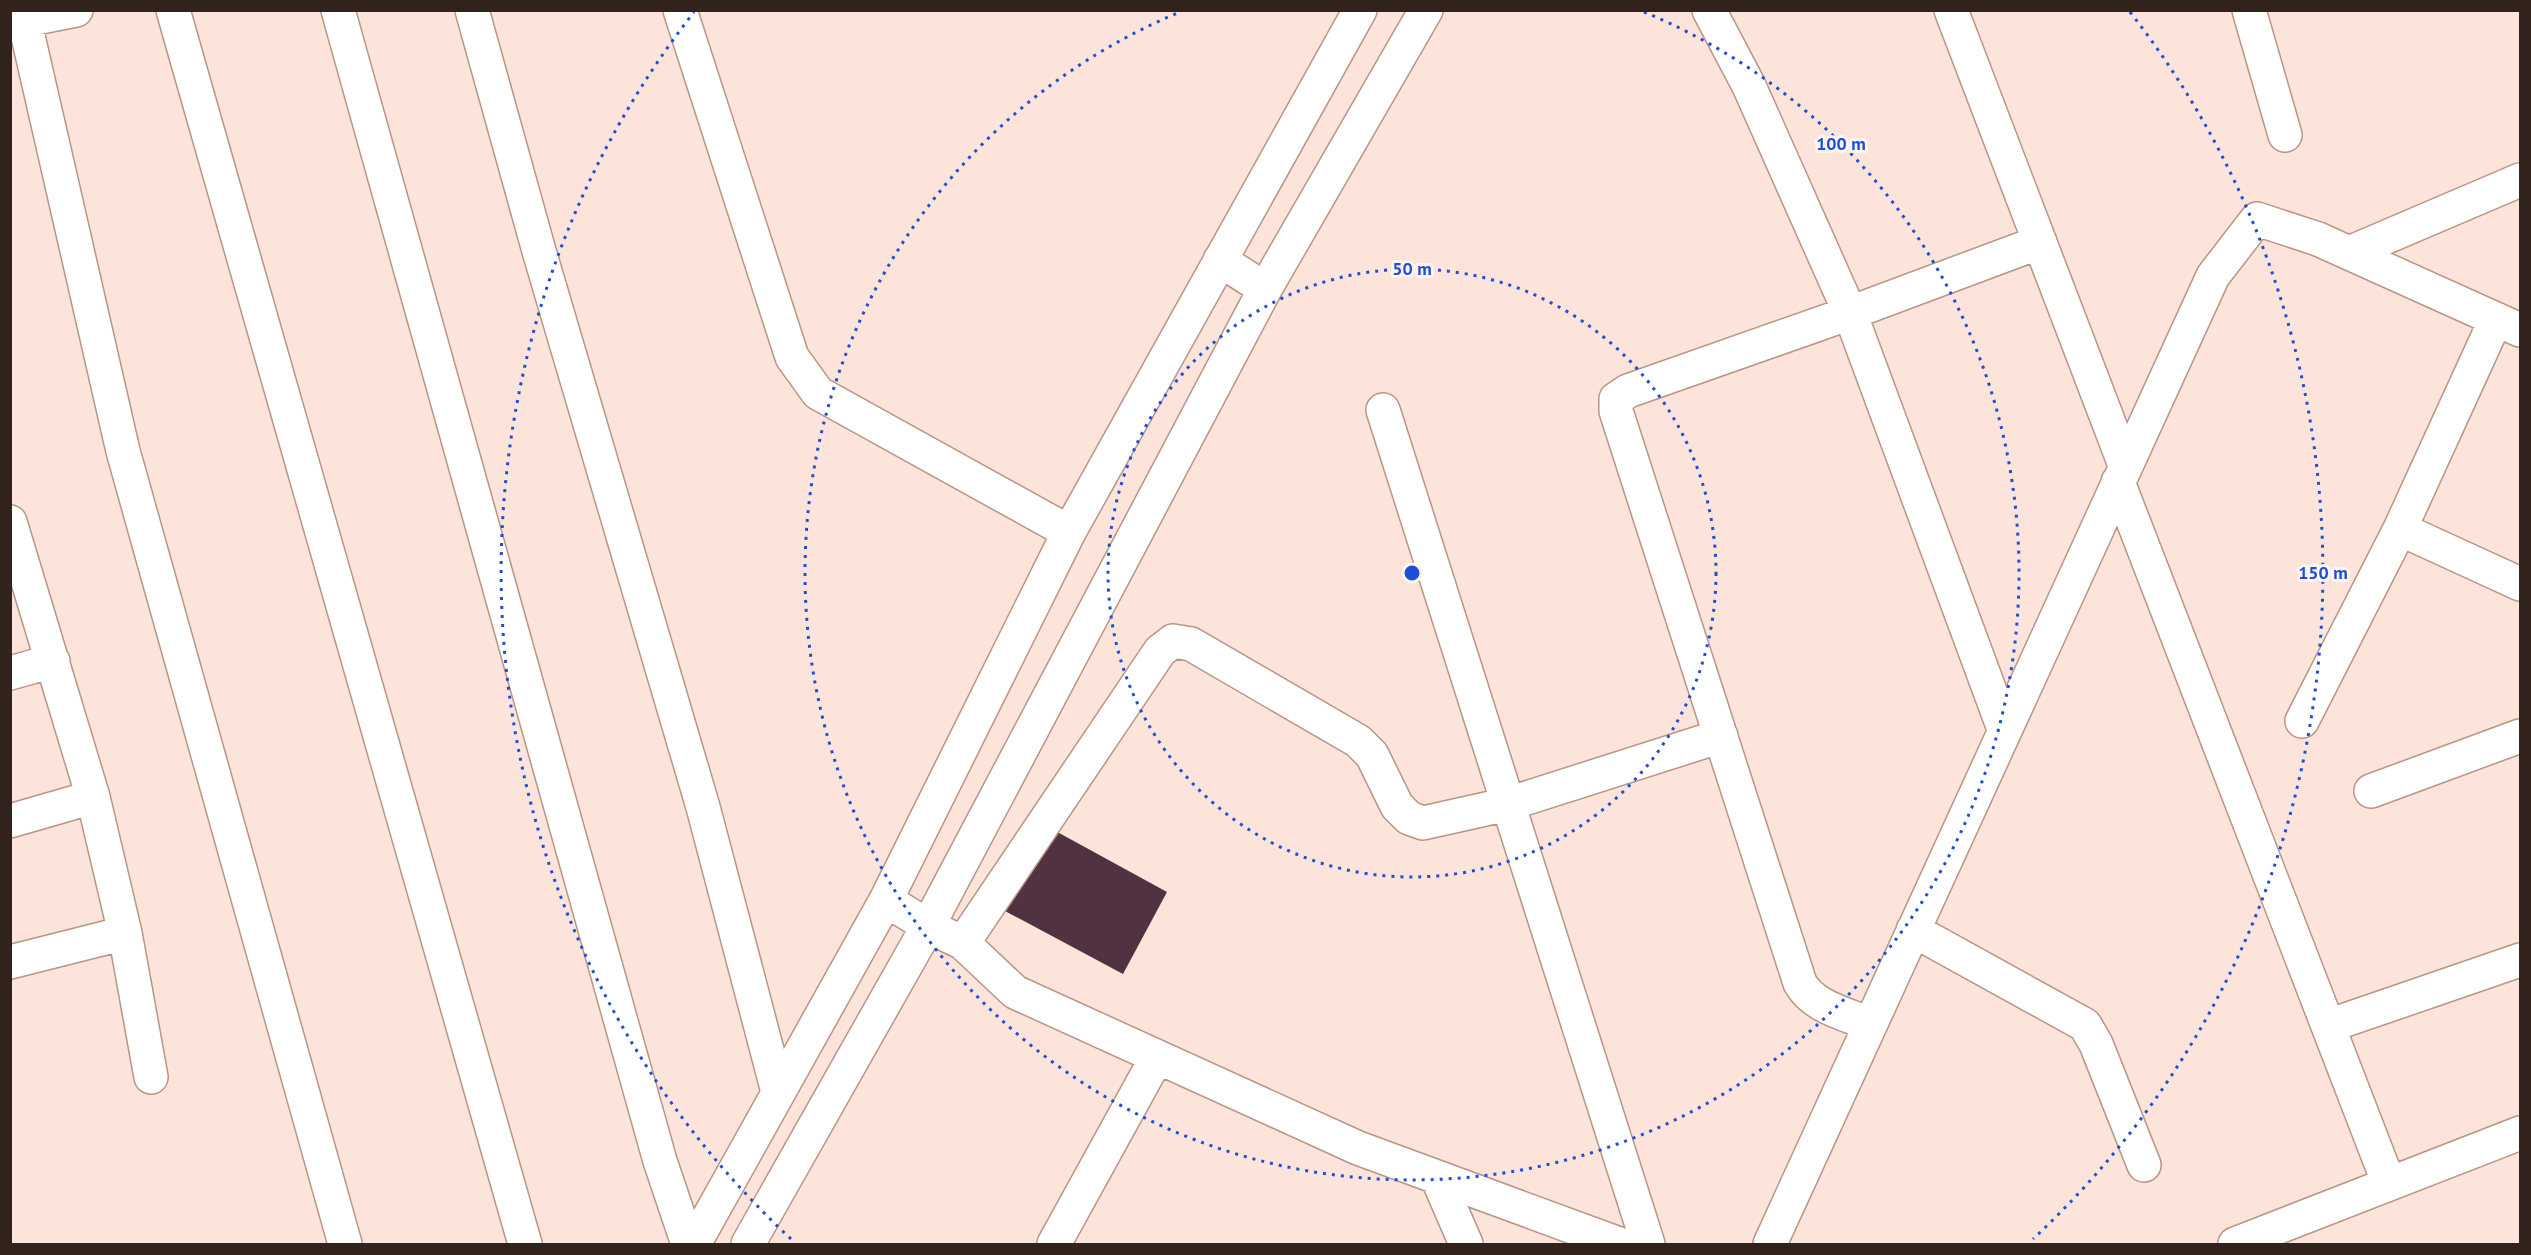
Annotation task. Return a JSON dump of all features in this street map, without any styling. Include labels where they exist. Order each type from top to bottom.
[{"type":"street","points":[[76,10],[19,18],[123,451],[345,1245]]},
{"type":"street","points":[[173,10],[525,1245]]},
{"type":"street","points":[[338,10],[657,1149],[688,1245]]},
{"type":"street","points":[[472,10],[539,251],[703,807],[778,1092]]},
{"type":"street","points":[[680,10],[792,357],[818,393],[1069,532]]},
{"type":"street","points":[[694,1245],[886,900],[1069,532],[1360,10]]},
{"type":"street","points":[[748,1245],[928,926],[1265,289],[1426,10]]},
{"type":"street","points":[[1709,10],[1749,86],[1850,313],[2004,729]]},
{"type":"street","points":[[1951,10],[2040,242],[2121,474],[2389,1184]]},
{"type":"street","points":[[2248,10],[2285,135]]},
{"type":"street","points":[[2349,253],[2520,180]]},
{"type":"street","points":[[1770,1245],[2212,276],[2257,219],[2318,239],[2508,325],[2302,721]]},
{"type":"street","points":[[1869,1024],[1815,1001],[1805,993],[1616,411],[1616,399],[1628,391],[1850,313],[2040,242]]},
{"type":"street","points":[[1220,260],[1265,289]]},
{"type":"street","points":[[1383,410],[1648,1245]]},
{"type":"street","points":[[11,528],[93,797],[125,933],[151,1077]]},
{"type":"street","points":[[2400,529],[2520,584]]},
{"type":"street","points":[[963,943],[1160,651],[1173,642],[1191,644],[1358,741],[1372,755],[1397,806],[1409,818],[1423,823],[1508,804],[1721,736]]},
{"type":"street","points":[[10,673],[53,661]]},
{"type":"street","points":[[2371,791],[2520,736]]},
{"type":"street","points":[[10,821],[93,797]]},
{"type":"street","points":[[886,900],[928,926],[963,943],[1015,992],[1358,1148],[1619,1245]]},
{"type":"street","points":[[1913,930],[2085,1025],[2096,1044],[2144,1165]]},
{"type":"street","points":[[10,962],[125,933]]},
{"type":"street","points":[[2328,1026],[2520,960]]},
{"type":"street","points":[[1066,1240],[1157,1057]]},
{"type":"street","points":[[2235,1245],[2520,1133]]},
{"type":"street","points":[[1437,1177],[1466,1245]]},
{"type":"building","points":[[1050,828],[1167,892],[1123,974],[1005,911]]}]
